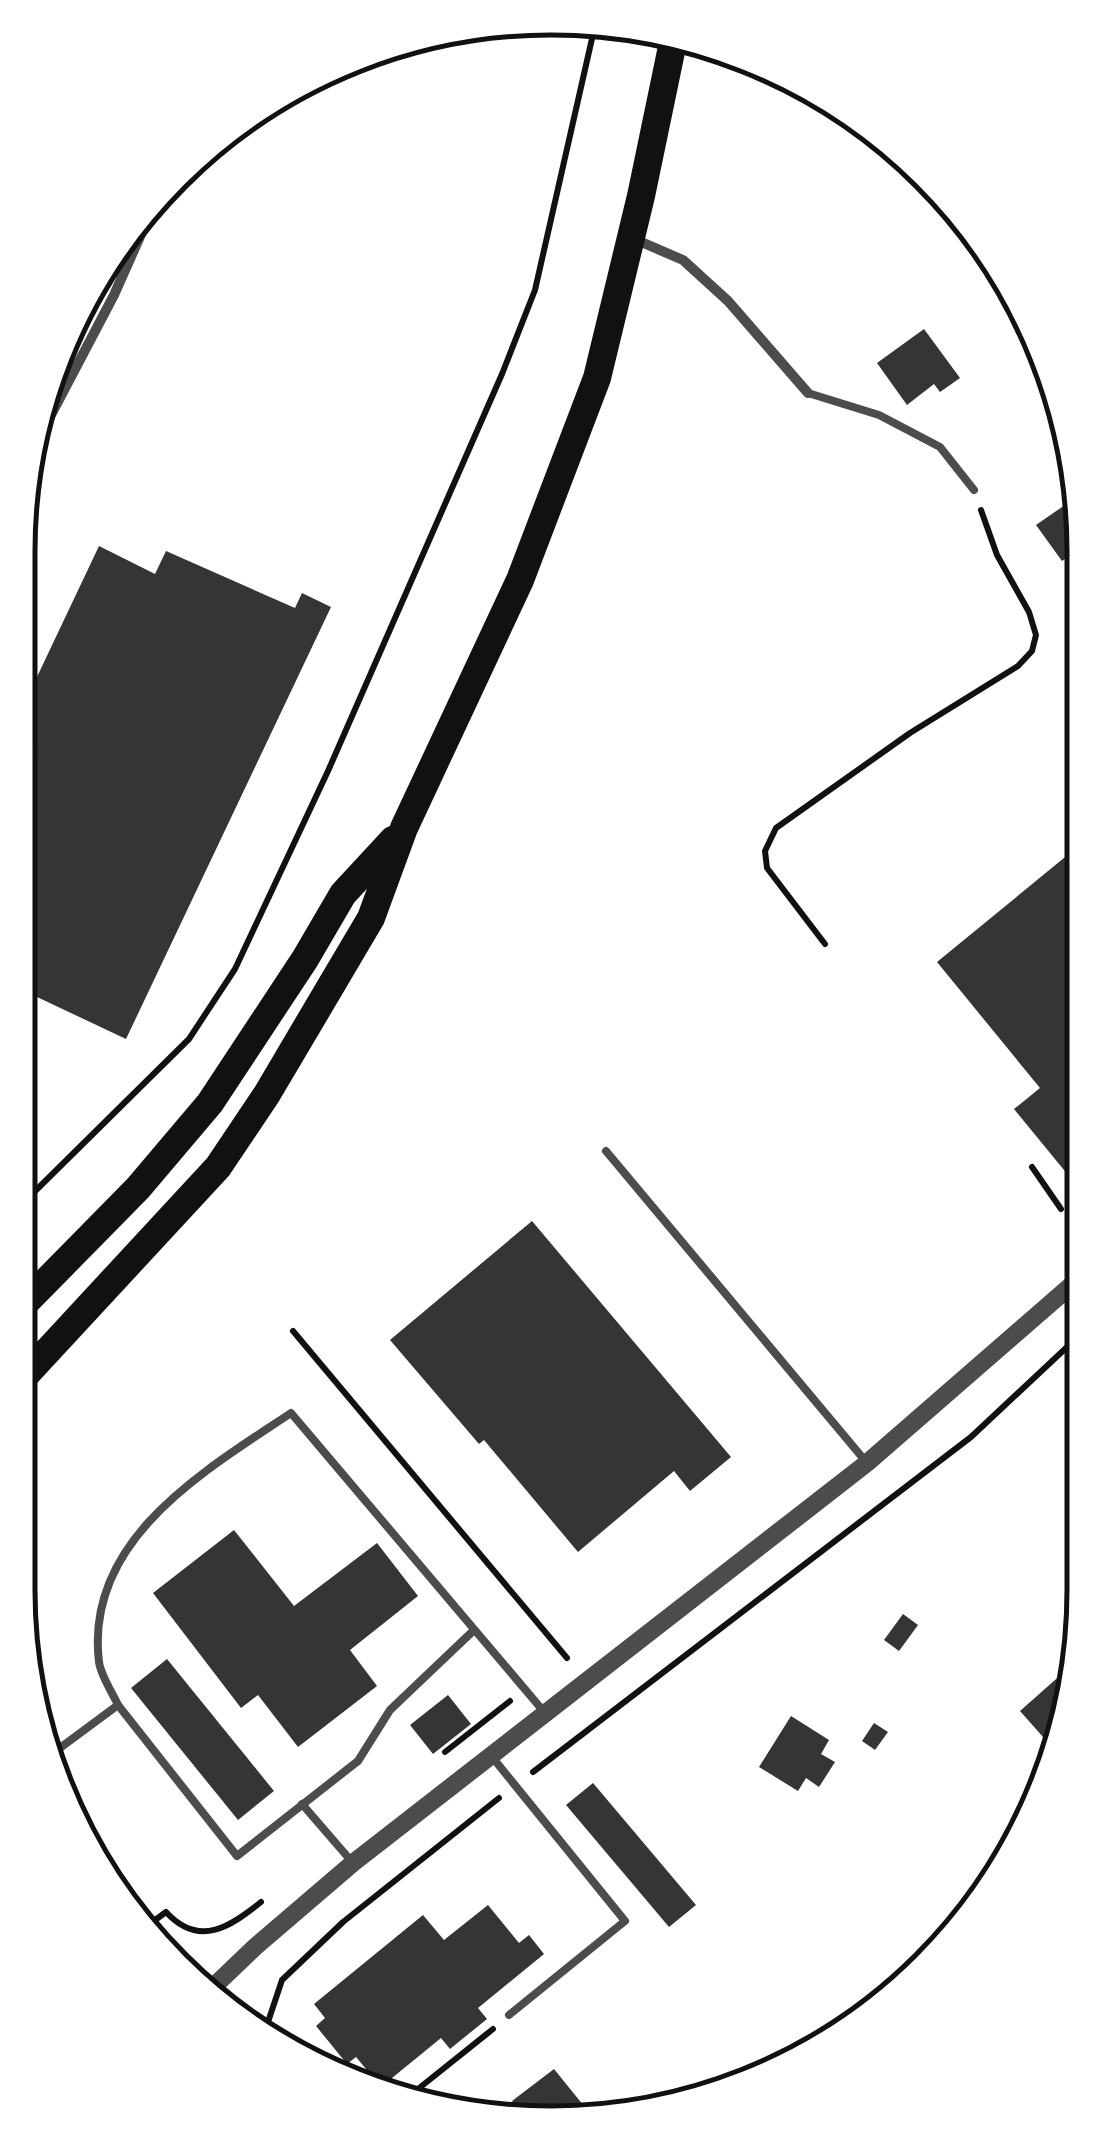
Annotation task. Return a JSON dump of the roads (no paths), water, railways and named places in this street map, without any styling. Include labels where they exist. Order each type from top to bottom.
[{"type":"highway","points":[[35,1365],[218,1167],[267,1094],[370,918],[404,828],[520,580],[597,378],[671,50]]},
{"type":"highway","points":[[35,1293],[138,1188],[210,1102],[305,959],[343,894],[404,828]]},
{"type":"street","points":[[631,237],[683,260],[728,301],[808,393]]},
{"type":"street","points":[[56,406],[134,247]]},
{"type":"street","points":[[217,1983],[352,1863],[867,1463],[1067,1289]]},
{"type":"lane","points":[[808,393],[879,415],[940,447],[974,490]]},
{"type":"lane","points":[[606,1151],[867,1463]]},
{"type":"lane","points":[[474,1631],[390,1710],[358,1761],[237,1856],[118,1705],[99,1665],[101,1609],[130,1541],[195,1477],[291,1414],[545,1713]]},
{"type":"lane","points":[[60,1748],[118,1705]]},
{"type":"lane","points":[[490,1754],[625,1921],[509,2015]]},
{"type":"lane","points":[[302,1804],[352,1863]]}]
